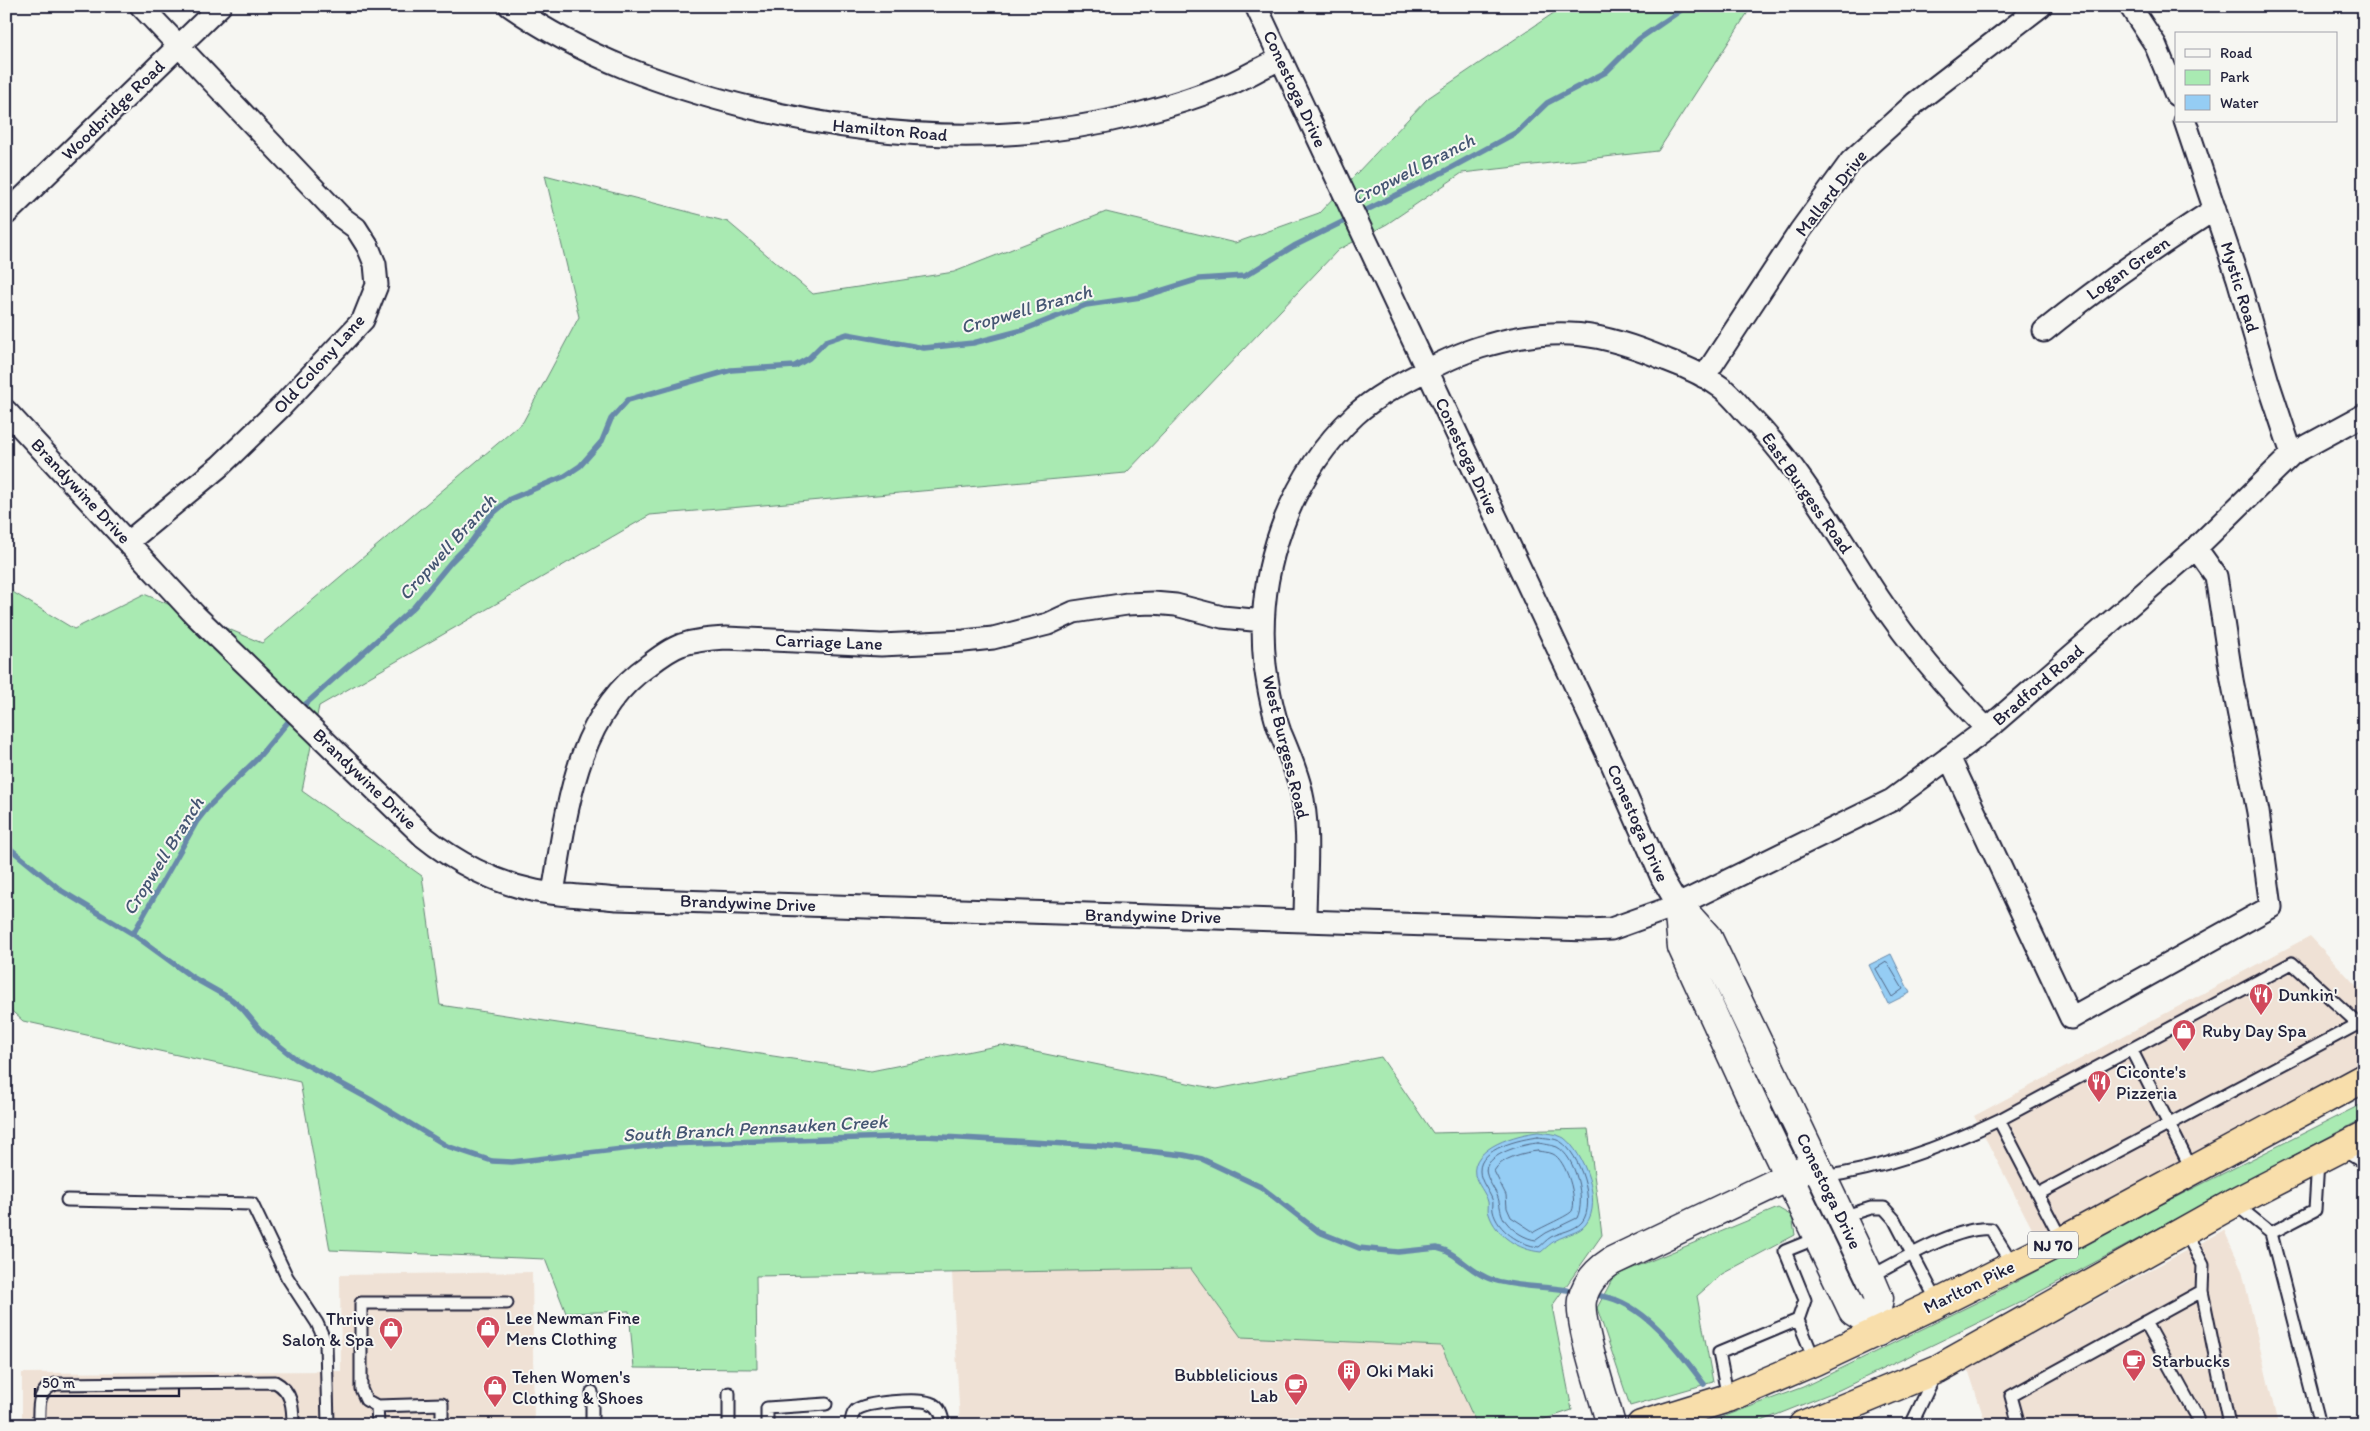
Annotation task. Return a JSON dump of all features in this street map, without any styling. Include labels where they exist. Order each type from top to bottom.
[{"type":"highway","name":"Marlton Pike","points":[[1641,1425],[1728,1398],[1815,1361],[1876,1328],[1938,1303],[2062,1241],[2364,1078]]},
{"type":"highway","points":[[1803,1425],[1938,1369],[2234,1203],[2364,1136]]},
{"type":"street","name":"Old Colony Lane","points":[[128,542],[220,466],[281,407],[364,320],[377,285],[375,264],[368,247],[356,228],[341,217],[141,6]]},
{"type":"street","name":"Woodbridge Road","points":[[6,214],[220,6]]},
{"type":"street","name":"Hamilton Road","points":[[510,6],[602,58],[689,92],[816,123],[884,133],[979,136],[1058,129],[1112,120],[1155,110],[1211,91],[1281,59]]},
{"type":"street","name":"Conestoga Drive","points":[[1256,6],[1612,764],[1662,878],[1678,905],[1708,938],[1870,1276],[1879,1298],[1876,1328]]},
{"type":"street","name":"Mallard Drive","points":[[1704,377],[1800,231],[1851,161],[1923,97],[2041,6]]},
{"type":"street","points":[[2130,6],[2155,44],[2175,93]]},
{"type":"street","name":"Mystic Road","points":[[2185,122],[2215,209],[2292,454]]},
{"type":"street","name":"Logan Green","points":[[2044,331],[2075,305],[2158,246],[2215,209]]},
{"type":"street","name":"East Burgess Road","points":[[1428,370],[1462,352],[1516,336],[1574,333],[1601,336],[1644,351],[1704,377],[1723,389],[1779,448],[1835,528],[1878,598],[1909,642],[1946,688],[1987,729]]},
{"type":"street","name":"West Burgess Road","points":[[1305,920],[1307,832],[1305,812],[1296,771],[1272,706],[1265,660],[1264,622],[1270,569],[1284,522],[1298,490],[1321,454],[1348,423],[1366,406],[1392,388],[1428,370]]},
{"type":"street","name":"Brandywine Drive","points":[[6,411],[195,615],[430,841],[452,857],[490,876],[536,891],[617,899],[803,906],[1588,930],[1611,929],[1678,905]]},
{"type":"street","name":"Bradford Road","points":[[1678,905],[1892,800],[1987,729],[2196,548],[2292,454],[2364,416]]},
{"type":"street","points":[[1948,758],[2070,1018],[2272,907],[2258,812],[2232,680],[2216,576],[2196,548]]},
{"type":"street","name":"Carriage Lane","points":[[553,893],[574,781],[590,732],[618,691],[636,673],[679,646],[702,640],[726,638],[872,644],[994,638],[1048,624],[1074,612],[1127,604],[1176,605],[1222,617],[1264,622]]},
{"type":"street","name":"Conestoga Drive","points":[[1678,905],[1682,947],[1817,1238],[1853,1311],[1876,1328]]},
{"type":"street","points":[[1611,1425],[1582,1312],[1585,1290],[1599,1269],[1788,1176],[1819,1171]]},
{"type":"lane","points":[[1819,1171],[1863,1171],[1910,1157],[1959,1139],[1999,1120],[2292,963],[2361,1026],[2038,1194]]},
{"type":"lane","points":[[2131,1049],[2192,1170]]},
{"type":"lane","points":[[1999,1120],[2062,1241]]},
{"type":"lane","points":[[2271,1233],[2316,1210],[2329,1154],[2364,1163]]},
{"type":"lane","points":[[67,1200],[252,1204],[287,1277],[318,1323],[326,1343],[328,1425]]},
{"type":"lane","points":[[2234,1203],[2271,1233],[2320,1425]]},
{"type":"lane","points":[[1842,1218],[1871,1208],[1884,1208],[1894,1219],[1938,1303]]},
{"type":"lane","points":[[1870,1276],[1955,1234],[1980,1228],[1991,1229],[2014,1266]]},
{"type":"lane","points":[[2185,1231],[2203,1265],[2202,1291],[2229,1425]]},
{"type":"lane","points":[[1815,1361],[1798,1320],[1805,1300],[1785,1251],[1817,1238]]},
{"type":"lane","points":[[2019,1425],[2011,1396],[2202,1291]]},
{"type":"lane","points":[[442,1425],[442,1404],[377,1406],[366,1400],[361,1389],[362,1303],[507,1303]]},
{"type":"lane","points":[[1728,1398],[1719,1353],[1798,1320]]},
{"type":"lane","points":[[2145,1322],[2196,1415],[2199,1425]]},
{"type":"lane","points":[[1911,1425],[1938,1369]]},
{"type":"lane","points":[[39,1425],[41,1395],[46,1388],[56,1384],[275,1382],[285,1389],[290,1397],[293,1425]]},
{"type":"lane","points":[[592,1392],[592,1425]]},
{"type":"lane","points":[[729,1393],[729,1425]]},
{"type":"lane","points":[[851,1425],[851,1418],[856,1410],[865,1406],[913,1400],[931,1403],[941,1412],[944,1425]]},
{"type":"lane","points":[[767,1425],[767,1408],[826,1404]]},
{"type":"lane","points":[[377,1406],[378,1425]]},
{"type":"shaded area","points":[[2310,936],[2364,994],[2364,1078],[2043,1250],[1974,1116]]},
{"type":"shaded area","points":[[2224,1230],[2242,1270],[2278,1425],[1986,1425],[1968,1369]]},
{"type":"shaded area","points":[[1191,1269],[1241,1337],[1442,1346],[1477,1425],[960,1425],[952,1273]]},
{"type":"shaded area","points":[[532,1272],[534,1425],[22,1425],[22,1373],[341,1371],[340,1275]]},
{"type":"green space","points":[[1564,6],[1752,6],[1658,151],[1462,173],[1387,224],[1338,250],[1126,473],[650,515],[319,706],[302,791],[422,876],[440,1005],[871,1071],[1001,1045],[1217,1089],[1381,1057],[1433,1133],[1588,1129],[1602,1235],[1552,1306],[1572,1410],[1527,1425],[1477,1425],[1441,1346],[1241,1337],[1191,1269],[756,1276],[757,1369],[634,1368],[629,1311],[566,1313],[545,1259],[330,1250],[300,1082],[23,1021],[6,1006],[6,588],[74,629],[144,594],[262,643],[523,422],[579,317],[545,175],[728,222],[813,294],[954,272],[1106,212],[1235,243],[1319,213],[1428,98]]},
{"type":"green space","points":[[2364,1103],[2364,1118],[2015,1305],[1839,1390],[1751,1425],[1701,1425],[1803,1387],[1986,1298],[2152,1209]]},
{"type":"green space","points":[[1778,1208],[1792,1216],[1795,1235],[1722,1274],[1697,1296],[1713,1382],[1630,1406],[1597,1308],[1614,1276]]},
{"type":"water","points":[[1891,954],[1910,993],[1888,1004],[1869,965]]},
{"type":"water","points":[[1538,1132],[1564,1138],[1571,1145],[1589,1178],[1593,1203],[1591,1215],[1584,1227],[1551,1243],[1541,1252],[1517,1245],[1497,1229],[1488,1212],[1487,1199],[1475,1175],[1475,1165],[1487,1150],[1508,1139]]},
{"type":"waterway","name":"Cropwell Branch","points":[[299,710],[414,607],[451,562],[471,542],[489,517],[510,499],[565,476],[580,466],[602,441],[611,419],[628,400],[731,370],[795,366],[809,358],[826,341],[847,334],[924,348],[973,343],[1023,330],[1086,305],[1141,297],[1199,279],[1245,276],[1294,246],[1447,170],[1517,132],[1547,103],[1606,72],[1639,39],[1687,6]]},
{"type":"waterway","name":"Cropwell Branch","points":[[133,934],[197,821],[208,807],[256,760],[293,716]]},
{"type":"waterway","name":"South Branch Pennsauken Creek","points":[[6,845],[62,891],[133,934],[192,977],[231,999],[242,1008],[261,1031],[296,1059],[373,1101],[447,1146],[492,1161],[512,1162],[665,1144],[925,1136],[1101,1146],[1184,1155],[1202,1159],[1261,1187],[1319,1232],[1359,1248],[1398,1252],[1437,1248],[1451,1254],[1483,1276],[1499,1282],[1567,1290]]},
{"type":"waterway","name":"South Branch Pennsauken Creek","points":[[1601,1296],[1617,1300],[1646,1318],[1660,1330],[1704,1384]]},
{"type":"place","name":"Dunkin'","points":[[2261,1016]]},
{"type":"place","name":"Ruby Day Spa","points":[[2184,1052]]},
{"type":"place","name":"Ciconte's Pizzeria","points":[[2099,1103]]},
{"type":"place","name":"Lee Newman Fine Mens Clothing","points":[[488,1349]]},
{"type":"place","name":"Thrive Salon & Spa","points":[[391,1350]]},
{"type":"place","name":"Starbucks","points":[[2134,1382]]},
{"type":"place","name":"Oki Maki","points":[[1349,1392]]},
{"type":"place","name":"Bubblelicious Lab","points":[[1296,1406]]},
{"type":"place","name":"Tehen Women's Clothing & Shoes","points":[[495,1408]]}]
